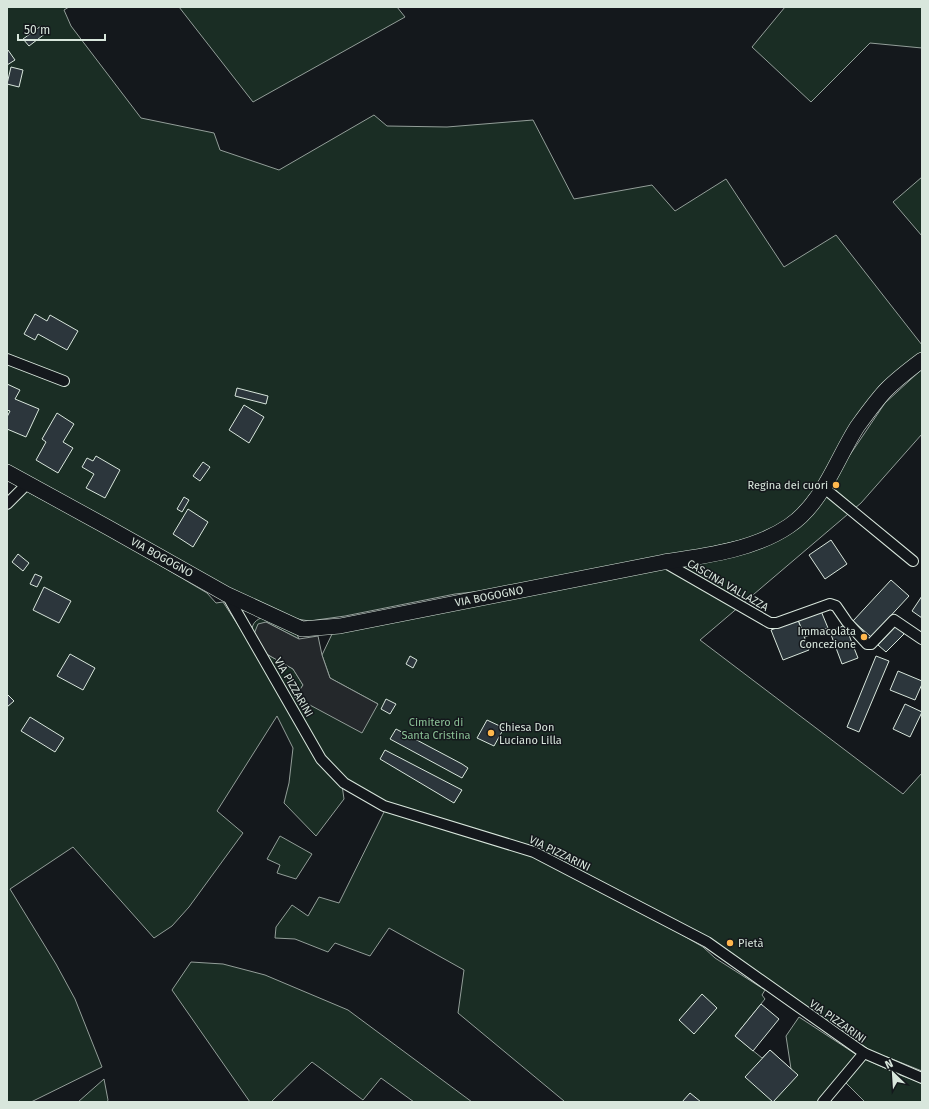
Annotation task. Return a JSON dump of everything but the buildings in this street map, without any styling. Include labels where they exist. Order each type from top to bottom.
[{"type":"main road","name":"VIA BOGOGNO","points":[[7,472],[226,594],[302,629],[340,626],[664,562],[704,556],[758,542],[789,526],[804,513],[823,487],[857,427],[886,389],[922,360]]},
{"type":"street","points":[[7,359],[64,381]]},
{"type":"street","points":[[7,504],[28,483]]},
{"type":"street","points":[[823,487],[913,561]]},
{"type":"street","name":"CASCINA VALLAZZA","points":[[664,562],[773,624],[833,604],[847,622],[869,645],[880,636],[893,620],[922,639]]},
{"type":"street","name":"VIA PIZZARINI","points":[[226,594],[322,759],[344,784],[384,806],[539,854],[707,942],[864,1053],[922,1078]]},
{"type":"street","points":[[823,1102],[864,1053]]},
{"type":"green space","points":[[7,7],[69,7],[64,10],[71,26],[141,118],[214,133],[220,150],[279,170],[374,115],[387,126],[447,127],[533,120],[574,199],[652,185],[675,211],[726,179],[784,267],[836,235],[922,345],[922,354],[881,384],[853,423],[817,486],[795,513],[778,526],[754,537],[562,582],[455,594],[345,616],[309,621],[280,616],[111,524],[7,464]]},
{"type":"green space","points":[[179,7],[397,7],[405,17],[253,102]]},
{"type":"green space","points":[[785,7],[922,7],[922,48],[870,43],[811,102],[752,47]]},
{"type":"green space","points":[[922,177],[922,236],[893,202]]},
{"type":"green space","name":"Cimitero di Santa Cristina","points":[[922,369],[922,434],[861,503],[700,640],[903,794],[922,773],[922,1071],[887,1057],[865,1051],[709,941],[534,850],[383,802],[346,780],[326,758],[263,652],[293,669],[303,685],[295,698],[378,704],[330,678],[322,655],[333,632],[763,546],[839,471],[885,403]]},
{"type":"green space","points":[[26,491],[102,531],[207,593],[216,603],[223,602],[342,785],[344,799],[316,836],[284,803],[289,783],[293,748],[277,716],[217,811],[243,833],[189,907],[172,926],[154,938],[73,847],[10,889],[56,964],[75,999],[102,1067],[31,1102],[7,1102],[7,509]]},
{"type":"green space","points":[[263,617],[297,634],[299,639],[266,622],[254,634],[252,628],[254,624]]},
{"type":"green space","points":[[385,810],[522,850],[634,907],[703,947],[715,958],[765,990],[762,995],[765,999],[735,1036],[762,1058],[770,1050],[791,1069],[786,1036],[799,1017],[857,1055],[817,1102],[564,1102],[458,1013],[464,970],[389,928],[370,956],[335,943],[328,952],[295,939],[275,938],[276,927],[292,905],[308,916],[319,897],[339,903]]},
{"type":"green space","points":[[280,836],[312,854],[296,879],[277,873],[280,865],[267,859]]},
{"type":"green space","points":[[191,962],[223,964],[265,975],[348,1010],[472,1102],[414,1102],[381,1078],[363,1100],[312,1062],[271,1102],[250,1102],[172,990]]},
{"type":"green space","points":[[865,1059],[922,1083],[922,1102],[865,1102],[845,1082]]},
{"type":"green space","points":[[104,1079],[108,1100],[107,1102],[78,1102]]},
{"type":"shaded area","points":[[266,622],[299,639],[318,636],[322,655],[330,678],[378,704],[362,733],[295,697],[303,685],[293,669],[263,652],[254,634],[258,624]]},
{"type":"place","name":"Regina dei cuori","points":[[836,485]]},
{"type":"place","name":"Immacolata Concezione","points":[[864,637]]},
{"type":"place","name":"Chiesa Don Luciano Lilla","points":[[491,733]]},
{"type":"place","name":"Pietà","points":[[730,943]]}]
